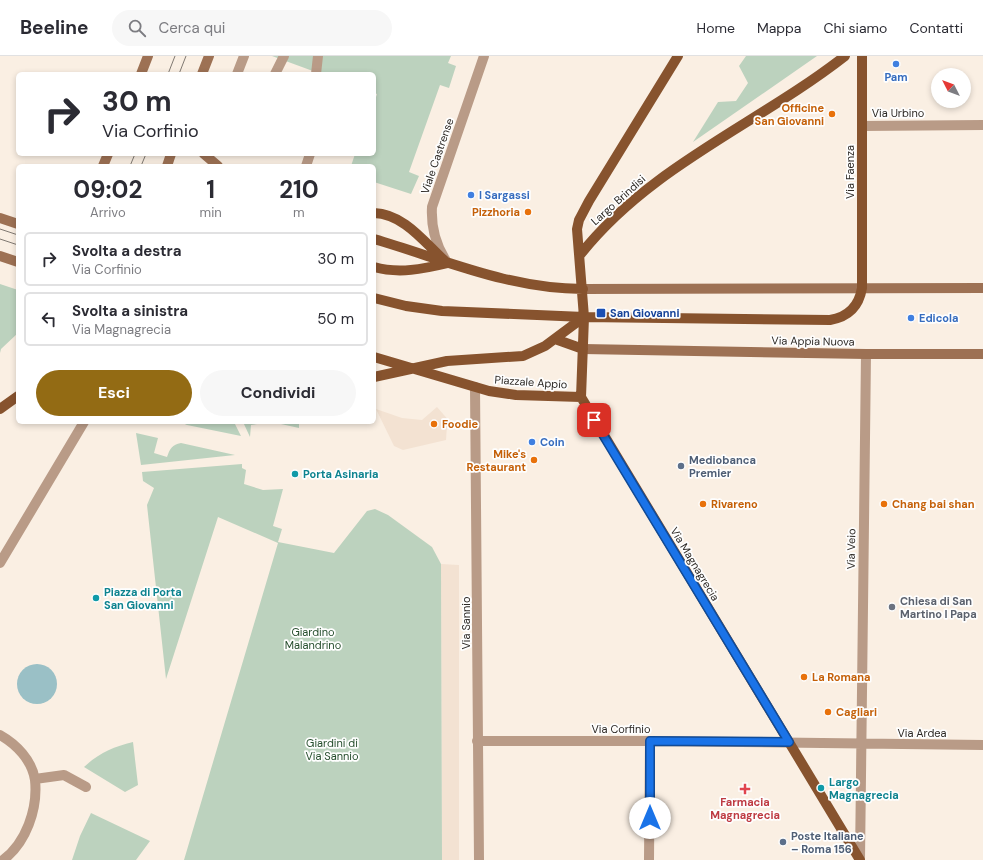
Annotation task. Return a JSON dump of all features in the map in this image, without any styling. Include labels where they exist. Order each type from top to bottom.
[{"type":"main road","points":[[142,72],[148,56]]},
{"type":"main road","points":[[203,72],[209,56]]},
{"type":"main road","name":"Largo Brindisi","points":[[580,255],[577,228],[582,213],[678,56]]},
{"type":"main road","name":"Largo Brindisi","points":[[580,255],[612,218],[651,184],[845,56]]},
{"type":"main road","name":"Via Faenza","points":[[862,56],[862,288]]},
{"type":"main road","points":[[206,156],[216,164]]},
{"type":"main road","points":[[376,213],[393,217],[404,223],[448,263]]},
{"type":"main road","points":[[0,218],[16,223]]},
{"type":"main road","points":[[376,240],[448,263],[514,281],[562,288],[983,288]]},
{"type":"main road","name":"Piazzale Appio","points":[[376,358],[475,387],[516,395],[581,398],[584,317],[580,255]]},
{"type":"main road","points":[[0,256],[16,261]]},
{"type":"main road","points":[[376,267],[393,271],[411,271],[448,263]]},
{"type":"main road","name":"Via Appia Nuova","points":[[376,298],[431,310],[584,317],[830,320],[843,316],[854,308],[860,300],[862,288]]},
{"type":"main road","name":"Piazzale Appio","points":[[410,368],[447,361],[523,356],[537,351],[584,317]]},
{"type":"main road","points":[[555,339],[583,349]]},
{"type":"main road","name":"Via Appia Nuova","points":[[583,349],[866,354],[983,354]]},
{"type":"main road","points":[[376,376],[410,368]]},
{"type":"main road","name":"Via Magnagrecia","points":[[581,398],[789,742]]},
{"type":"main road","points":[[0,410],[16,399]]},
{"type":"main road","points":[[789,742],[860,860]]},
{"type":"street","points":[[238,72],[244,56]]},
{"type":"street","points":[[316,72],[318,56]]},
{"type":"street","name":"Viale Castrense","points":[[448,263],[435,239],[432,207],[484,56]]},
{"type":"street","points":[[275,72],[283,58]]},
{"type":"street","name":"Via Urbino","points":[[862,126],[983,125]]},
{"type":"street","name":"Via Veio","points":[[861,744],[866,354]]},
{"type":"street","name":"Via Sannio","points":[[475,387],[479,860]]},
{"type":"street","points":[[0,563],[83,424]]},
{"type":"street","points":[[0,735],[13,742],[27,759],[35,779],[34,800],[29,825],[17,846],[3,860]]},
{"type":"street","name":"Via Corfinio","points":[[478,741],[789,742]]},
{"type":"street","points":[[649,860],[650,741]]},
{"type":"street","points":[[789,742],[861,744],[860,860]]},
{"type":"street","name":"Via Ardea","points":[[861,744],[983,745]]},
{"type":"street","points":[[35,779],[64,775],[86,787]]},
{"type":"shaded area","points":[[437,407],[450,422],[447,425],[446,440],[403,450],[394,446],[376,409],[402,418],[422,420]]},
{"type":"shaded area","points":[[441,564],[459,565],[459,860],[442,860]]},
{"type":"green space","points":[[272,56],[451,56],[448,63],[456,66],[449,88],[440,85],[409,172],[419,176],[411,194],[376,183],[376,164],[352,164],[354,156],[376,156],[376,72],[316,72]]},
{"type":"green space","points":[[746,56],[817,56],[693,142],[718,102],[736,101],[748,83],[739,66]]},
{"type":"green space","points":[[0,284],[16,289],[16,335],[1,349],[0,353]]},
{"type":"green space","points":[[185,424],[235,424],[241,436]]},
{"type":"green space","points":[[244,424],[257,424],[251,425],[250,437]]},
{"type":"green space","points":[[281,424],[299,424],[299,428]]},
{"type":"green space","points":[[136,433],[158,438],[154,453],[167,457],[172,447],[181,443],[235,455],[141,465]]},
{"type":"green space","name":"Giardini di Via Sannio","points":[[242,464],[242,468],[246,470],[244,484],[263,490],[283,489],[273,526],[282,529],[278,542],[334,553],[367,511],[375,509],[388,515],[432,547],[441,564],[442,860],[184,860],[278,543],[218,517],[166,679],[147,505],[154,488],[143,481],[142,472]]},
{"type":"green space","points":[[133,742],[138,785],[125,792],[84,767],[107,751]]},
{"type":"green space","points":[[91,813],[150,841],[136,860],[72,860],[80,836]]},
{"type":"water","points":[[41,664],[48,667],[54,673],[57,684],[56,692],[48,701],[41,704],[33,704],[26,701],[18,692],[17,680],[20,673],[29,665]]},
{"type":"tram line","points":[[169,72],[175,56]]},
{"type":"tram line","points":[[180,72],[186,56]]},
{"type":"tram line","points":[[131,164],[134,156]]},
{"type":"tram line","points":[[142,164],[145,156]]},
{"type":"tram line","points":[[0,229],[16,234]]},
{"type":"tram line","points":[[0,239],[16,244]]},
{"type":"place","name":"Pam","points":[[896,64]]},
{"type":"place","name":"Officine San Giovanni","points":[[832,114]]},
{"type":"place","name":"I Sargassi","points":[[471,195]]},
{"type":"place","name":"Pizzhoria","points":[[528,212]]},
{"type":"place","name":"San Giovanni","points":[[601,313]]},
{"type":"place","name":"Edicola","points":[[911,318]]},
{"type":"place","name":"Foodie","points":[[434,424]]},
{"type":"place","name":"Coin","points":[[532,442]]},
{"type":"place","name":"Mike's Restaurant","points":[[534,460]]},
{"type":"place","name":"Mediobanca Premier","points":[[681,466]]},
{"type":"place","name":"Porta Asinaria","points":[[295,474]]},
{"type":"place","name":"Rivareno","points":[[703,504]]},
{"type":"place","name":"Chang bai shan","points":[[884,504]]},
{"type":"place","name":"Piazza di Porta San Giovanni","points":[[96,598]]},
{"type":"place","name":"Chiesa di San Martino I Papa","points":[[892,607]]},
{"type":"place","name":"La Romana","points":[[804,677]]},
{"type":"place","name":"Cagliari","points":[[828,712]]},
{"type":"place","name":"Largo Magnagrecia","points":[[821,788]]},
{"type":"place","name":"Farmacia Magnagrecia","points":[[745,789]]},
{"type":"place","name":"Poste Italiane – Roma 156","points":[[783,842]]},
{"type":"route","points":[[594,420],[789,742],[650,741],[650,818]]},
{"type":"park label","name":"Giardino Malandrino","points":[[313,638]]}]
